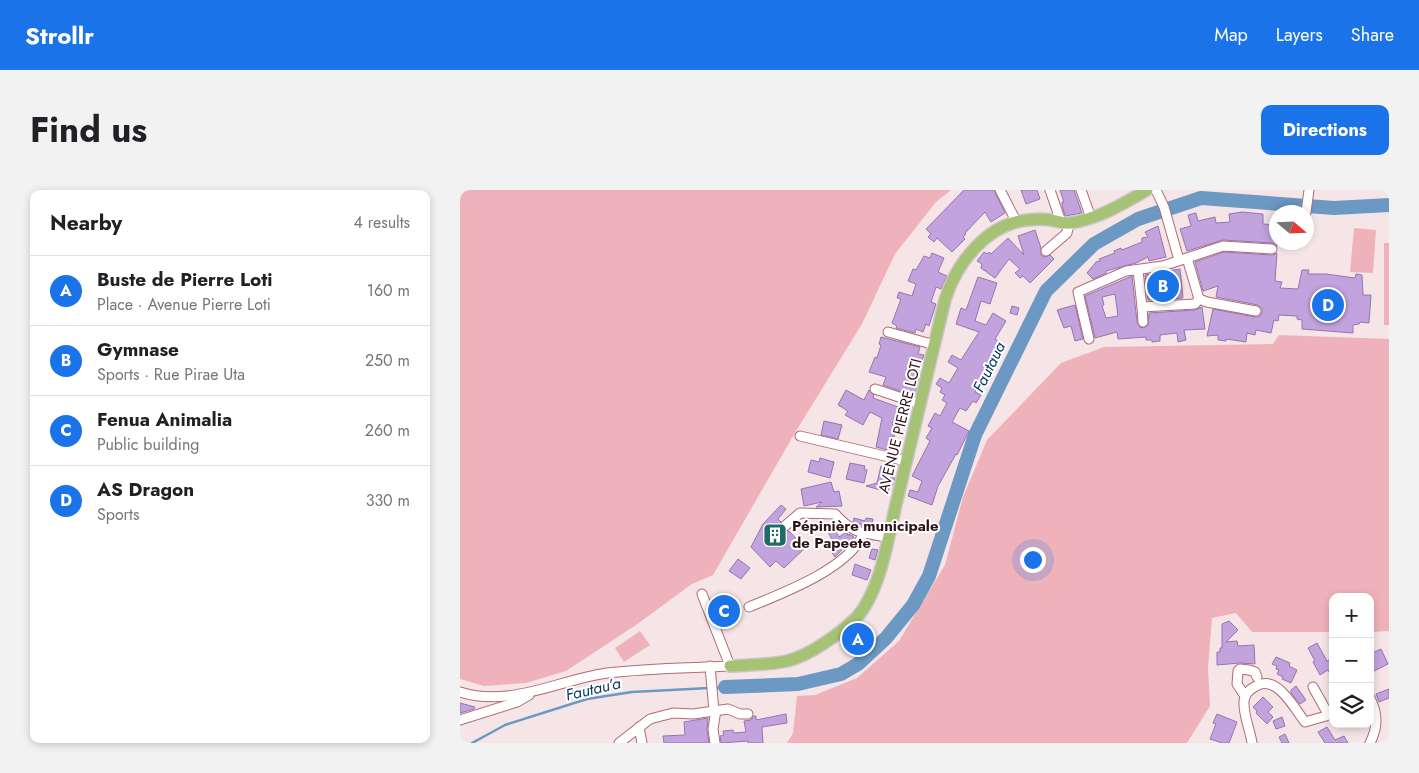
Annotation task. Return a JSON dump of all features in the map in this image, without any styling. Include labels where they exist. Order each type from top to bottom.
[{"type":"main road","name":"AVENUE PIERRE LOTI","points":[[730,666],[789,661],[813,650],[847,626],[864,608],[872,595],[950,284],[960,265],[988,237],[1008,223],[1040,219],[1065,223],[1101,216],[1147,190]]},
{"type":"street","points":[[1000,190],[1016,221]]},
{"type":"street","points":[[1046,251],[1066,233],[1065,223],[1050,190]]},
{"type":"street","points":[[1081,190],[1091,218]]},
{"type":"street","points":[[1156,190],[1164,207],[1170,232],[1200,299],[1256,311]]},
{"type":"street","points":[[1307,205],[1309,190]]},
{"type":"street","points":[[1089,339],[1078,292],[1126,271],[1163,266],[1223,246],[1269,249]]},
{"type":"street","points":[[1138,270],[1143,322]]},
{"type":"street","points":[[1142,307],[1195,304],[1200,299]]},
{"type":"street","points":[[888,332],[935,345]]},
{"type":"street","points":[[875,389],[920,404]]},
{"type":"street","points":[[800,436],[906,461]]},
{"type":"street","points":[[785,526],[800,513],[835,514],[846,526],[864,534],[888,537]]},
{"type":"street","points":[[749,607],[818,576],[855,548],[864,534]]},
{"type":"street","points":[[702,594],[730,666]]},
{"type":"street","points":[[710,666],[715,711],[713,729],[715,743]]},
{"type":"street","name":"AVENUE PIERRE LOTI","points":[[460,692],[487,697],[514,696],[608,673],[664,668],[730,666]]},
{"type":"street","points":[[1246,696],[1237,684],[1238,671],[1240,669],[1249,670],[1255,672],[1257,677]]},
{"type":"street","points":[[1252,743],[1245,710],[1246,696],[1249,689],[1259,684],[1276,687],[1286,696],[1305,722],[1328,714],[1313,687]]},
{"type":"street","points":[[460,720],[517,702],[538,690]]},
{"type":"street","points":[[1370,743],[1377,722],[1374,706]]},
{"type":"street","points":[[619,743],[650,719],[673,713],[693,714],[728,709],[740,714],[748,714]]},
{"type":"street","points":[[639,727],[642,743]]},
{"type":"shaded area","points":[[460,190],[951,190],[936,202],[895,254],[862,324],[796,431],[713,575],[692,584],[636,625],[566,671],[526,683],[484,686],[460,679]]},
{"type":"shaded area","points":[[1354,228],[1376,230],[1373,273],[1350,272]]},
{"type":"shaded area","points":[[1384,243],[1389,243],[1389,325],[1384,325]]},
{"type":"shaded area","points":[[1279,335],[1389,339],[1389,631],[1374,632],[1374,593],[1329,593],[1329,632],[1252,632],[1236,613],[1212,618],[1208,668],[1210,706],[1187,743],[787,743],[793,733],[797,696],[815,695],[857,678],[899,641],[945,565],[963,497],[987,440],[1061,363],[1104,347],[1273,344]]},
{"type":"shaded area","points":[[640,631],[650,645],[624,662],[615,648]]},
{"type":"building","points":[[964,190],[994,190],[1005,213],[991,222],[985,212],[965,233],[963,237],[965,239],[952,252],[937,238],[934,242],[928,237],[931,234],[926,229]]},
{"type":"building","points":[[1021,190],[1037,190],[1040,199],[1026,204]]},
{"type":"building","points":[[1060,190],[1074,190],[1082,213],[1065,216],[1062,205],[1062,202],[1064,202]]},
{"type":"building","points":[[1242,212],[1263,214],[1263,224],[1269,224],[1269,243],[1223,240],[1187,251],[1180,229],[1191,226],[1188,215],[1196,213],[1198,221],[1215,217],[1216,223],[1230,222],[1229,214]]},
{"type":"building","points":[[1158,226],[1166,257],[1149,261],[1148,257],[1136,263],[1106,271],[1106,273],[1093,279],[1087,273],[1096,262],[1100,261],[1099,259],[1115,253],[1114,251],[1121,248],[1122,250],[1142,242],[1142,238],[1148,237],[1145,232]]},
{"type":"building","points":[[1035,230],[1041,248],[1041,255],[1044,257],[1050,255],[1054,259],[1030,283],[1023,276],[1020,278],[1015,273],[1020,269],[1009,259],[995,278],[981,268],[982,264],[977,261],[984,252],[991,254],[1008,238],[1024,255],[1018,236]]},
{"type":"building","points":[[1224,252],[1272,255],[1277,253],[1275,281],[1282,282],[1280,288],[1298,289],[1302,270],[1309,270],[1308,274],[1326,274],[1355,278],[1356,274],[1362,275],[1363,295],[1371,295],[1369,323],[1360,322],[1353,325],[1353,333],[1302,329],[1302,320],[1297,319],[1297,316],[1279,315],[1278,321],[1274,320],[1271,333],[1256,330],[1255,335],[1247,333],[1246,342],[1226,339],[1226,341],[1218,340],[1218,335],[1207,336],[1213,309],[1255,317],[1259,317],[1262,313],[1262,308],[1258,305],[1216,297],[1218,286],[1203,291],[1195,262]]},
{"type":"building","points":[[932,253],[944,258],[938,272],[947,276],[941,289],[936,287],[931,302],[936,304],[929,326],[926,324],[923,332],[916,329],[915,333],[896,328],[897,326],[892,323],[901,299],[897,298],[899,292],[912,296],[916,284],[908,281],[913,269],[916,270],[924,256],[930,258]]},
{"type":"building","points":[[1180,269],[1183,298],[1148,300],[1145,275]]},
{"type":"building","points":[[1132,276],[1137,322],[1140,327],[1144,328],[1148,325],[1149,313],[1195,310],[1202,307],[1205,329],[1184,330],[1186,340],[1178,342],[1177,333],[1160,335],[1160,341],[1152,342],[1152,340],[1146,340],[1146,337],[1118,339],[1117,332],[1095,338],[1085,296]],"holes":[[[1115,294],[1118,316],[1106,318],[1102,306],[1104,305],[1102,297]]]},
{"type":"building","points":[[978,277],[997,283],[990,304],[981,301],[975,321],[986,325],[993,313],[1006,321],[995,339],[1004,347],[998,357],[992,353],[986,364],[993,368],[989,375],[992,376],[988,383],[982,380],[975,392],[981,395],[976,403],[973,401],[966,411],[960,408],[952,422],[969,431],[938,486],[932,505],[908,496],[910,490],[918,492],[922,481],[912,476],[930,441],[926,438],[932,428],[928,426],[935,413],[940,416],[947,403],[942,400],[945,395],[940,392],[942,388],[936,384],[940,378],[949,383],[958,368],[948,362],[952,355],[961,360],[979,332],[956,324],[961,308],[966,310]]},
{"type":"building","points":[[1075,305],[1083,339],[1075,341],[1071,326],[1064,328],[1057,310]]},
{"type":"building","points":[[1012,306],[1019,308],[1017,315],[1010,313]]},
{"type":"building","points":[[881,337],[920,347],[918,354],[924,355],[916,376],[919,377],[915,396],[883,385],[886,377],[869,372],[875,357],[877,358]]},
{"type":"building","points":[[846,390],[864,400],[869,390],[874,395],[873,398],[898,407],[892,424],[898,426],[894,437],[891,436],[888,450],[876,447],[882,418],[870,412],[863,425],[845,415],[848,411],[838,405]]},
{"type":"building","points":[[824,421],[842,425],[838,439],[821,435]]},
{"type":"building","points":[[820,458],[834,462],[830,478],[808,472],[811,460],[819,462]]},
{"type":"building","points":[[850,463],[865,466],[864,469],[867,470],[864,483],[846,479]]},
{"type":"building","points":[[881,466],[893,470],[891,477],[895,478],[888,492],[866,486],[877,483]]},
{"type":"building","points":[[831,482],[834,492],[839,491],[842,506],[816,507],[822,502],[804,506],[801,489]]},
{"type":"building","name":"Pépinière municipale de Papeete","points":[[781,505],[786,509],[778,519],[781,522],[780,530],[783,532],[789,531],[805,548],[784,568],[776,561],[770,567],[751,547],[763,524]]},
{"type":"building","points":[[854,518],[865,521],[866,518],[873,519],[871,528],[853,522]]},
{"type":"building","points":[[834,529],[839,537],[847,532],[848,536],[849,534],[854,537],[835,557],[828,547],[834,543],[828,532]]},
{"type":"building","points":[[872,549],[878,550],[875,560],[869,558]]},
{"type":"building","points":[[738,559],[750,568],[741,579],[729,571]]},
{"type":"building","points":[[855,564],[871,570],[867,580],[852,575]]},
{"type":"building","points":[[728,606],[730,614],[721,617],[718,609]]},
{"type":"building","points":[[1229,621],[1238,630],[1226,642],[1237,641],[1238,646],[1254,645],[1255,664],[1217,665],[1217,652],[1220,652],[1220,648],[1222,648],[1222,624]]},
{"type":"building","points":[[1317,643],[1327,661],[1329,660],[1329,672],[1328,670],[1320,675],[1308,648]]},
{"type":"building","points":[[1381,649],[1388,664],[1374,671],[1374,652]]},
{"type":"building","points":[[1276,657],[1290,663],[1289,666],[1297,670],[1291,683],[1282,679],[1283,677],[1277,674],[1279,670],[1276,669],[1277,666],[1272,664]]},
{"type":"building","points":[[1296,686],[1306,700],[1300,704],[1291,693],[1291,690]]},
{"type":"building","points":[[1389,689],[1389,698],[1379,702],[1376,694]]},
{"type":"building","points":[[1263,697],[1273,707],[1268,712],[1273,717],[1267,724],[1253,707]]},
{"type":"building","points":[[460,703],[475,707],[460,713]]},
{"type":"building","points":[[786,714],[787,723],[762,727],[763,743],[748,743],[748,741],[721,743],[720,736],[724,735],[723,731],[733,730],[734,733],[746,732],[744,721],[751,720],[754,716],[756,716],[756,720]]},
{"type":"building","points":[[1217,714],[1237,722],[1229,743],[1210,739],[1216,724],[1213,723]]},
{"type":"building","points":[[1282,717],[1285,726],[1276,729],[1273,721]]},
{"type":"building","points":[[708,718],[709,743],[664,743],[663,736],[685,735],[684,722]]},
{"type":"building","points":[[1327,727],[1335,740],[1344,736],[1348,743],[1325,743],[1318,732]]},
{"type":"building","points":[[1285,734],[1289,743],[1282,743],[1279,737]]},
{"type":"waterway","name":"Fautaua","points":[[725,687],[798,684],[841,674],[858,664],[886,638],[913,605],[929,576],[975,435],[1046,291],[1094,244],[1138,219],[1201,198],[1334,208],[1389,205]]},
{"type":"waterway","name":"Fautau’a","points":[[714,688],[725,687]]},
{"type":"waterway","name":"Fautau’a","points":[[472,743],[505,725],[587,699],[632,692],[709,688]]},
{"type":"place","name":"Gymnase","points":[[1163,286]]},
{"type":"place","name":"AS Dragon","points":[[1328,305]]},
{"type":"place","name":"Pépinière municipale de Papeete","points":[[775,535]]},
{"type":"place","name":"Fenua Animalia","points":[[724,611]]},
{"type":"place","name":"Buste de Pierre Loti","points":[[858,639]]}]
